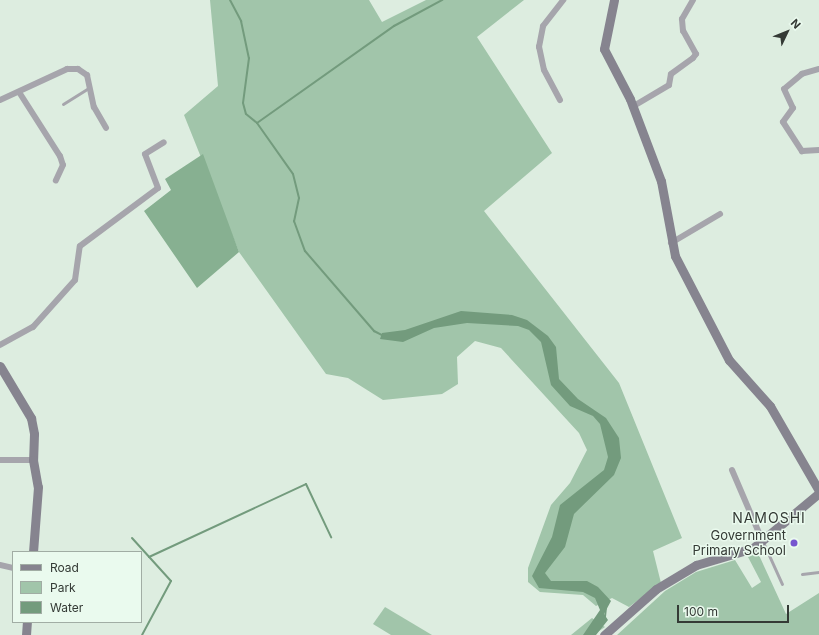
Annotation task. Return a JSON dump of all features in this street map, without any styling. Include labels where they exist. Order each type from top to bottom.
[{"type":"street","points":[[560,100],[544,70],[539,47],[543,26],[563,0]]},
{"type":"street","points":[[604,635],[662,585],[696,565],[753,548],[819,492],[770,406],[725,354],[671,244],[661,181],[632,107],[604,49],[614,0]]},
{"type":"street","points":[[632,107],[669,85],[670,74],[693,58],[696,54],[683,31],[682,19],[693,0]]},
{"type":"street","points":[[0,100],[67,69],[78,69],[87,75],[91,86],[94,107],[106,128]]},
{"type":"street","points":[[819,69],[802,74],[784,89],[793,108],[784,122],[802,151],[819,150]]},
{"type":"street","points":[[20,92],[60,156],[63,165],[56,180]]},
{"type":"street","points":[[0,345],[33,326],[75,280],[80,246],[158,188],[145,154],[164,142]]},
{"type":"street","points":[[671,244],[720,214]]},
{"type":"street","points":[[0,366],[31,418],[33,460],[38,487],[33,551]]},
{"type":"street","points":[[0,460],[33,460]]},
{"type":"street","points":[[732,470],[762,540]]},
{"type":"street","points":[[0,565],[12,568]]},
{"type":"street","points":[[26,635],[27,623]]},
{"type":"lane","points":[[63,104],[91,86]]},
{"type":"lane","points":[[762,540],[782,584]]},
{"type":"lane","points":[[802,574],[819,572]]},
{"type":"green space","points":[[210,0],[369,0],[382,22],[426,0],[524,0],[477,37],[552,153],[484,211],[619,383],[682,538],[653,551],[661,583],[629,607],[612,598],[596,606],[583,595],[540,592],[528,582],[528,568],[551,505],[570,483],[587,450],[579,433],[501,348],[475,341],[457,357],[458,384],[442,394],[383,400],[348,378],[326,374],[239,252],[184,115],[218,86]]},
{"type":"green space","points":[[758,553],[786,614],[819,593],[819,635],[617,635],[665,591],[696,572],[735,560],[752,588],[761,582],[748,557]]},
{"type":"green space","points":[[385,607],[432,635],[391,635],[373,624]]},
{"type":"green space","points":[[592,618],[605,627],[593,635],[571,635]]},
{"type":"shaded area","points":[[203,154],[239,252],[197,288],[144,211],[171,190],[165,179]]},
{"type":"water","points":[[461,311],[512,315],[527,320],[548,336],[556,347],[559,379],[578,399],[606,418],[619,438],[621,458],[614,475],[574,514],[565,547],[545,573],[551,581],[587,581],[598,587],[611,601],[604,614],[608,620],[596,635],[583,635],[600,610],[595,598],[583,592],[539,588],[532,576],[552,537],[560,505],[604,470],[608,457],[600,424],[593,416],[570,406],[551,385],[541,342],[529,330],[518,326],[467,323],[434,328],[403,342],[380,339],[382,333],[405,330]]},
{"type":"waterway","points":[[230,0],[241,21],[249,58],[243,103],[246,114],[257,123],[293,174],[299,198],[294,221],[305,251],[374,331],[382,335]]},
{"type":"waterway","points":[[257,123],[394,26],[442,0]]},
{"type":"waterway","points":[[149,557],[306,484],[331,537]]},
{"type":"waterway","points":[[132,538],[171,581],[142,635]]},
{"type":"waterway","points":[[605,617],[606,608]]},
{"type":"place","name":"Government Primary School","points":[[794,543]]},
{"type":"district","name":"NAMOSHI","points":[[769,518]]}]
